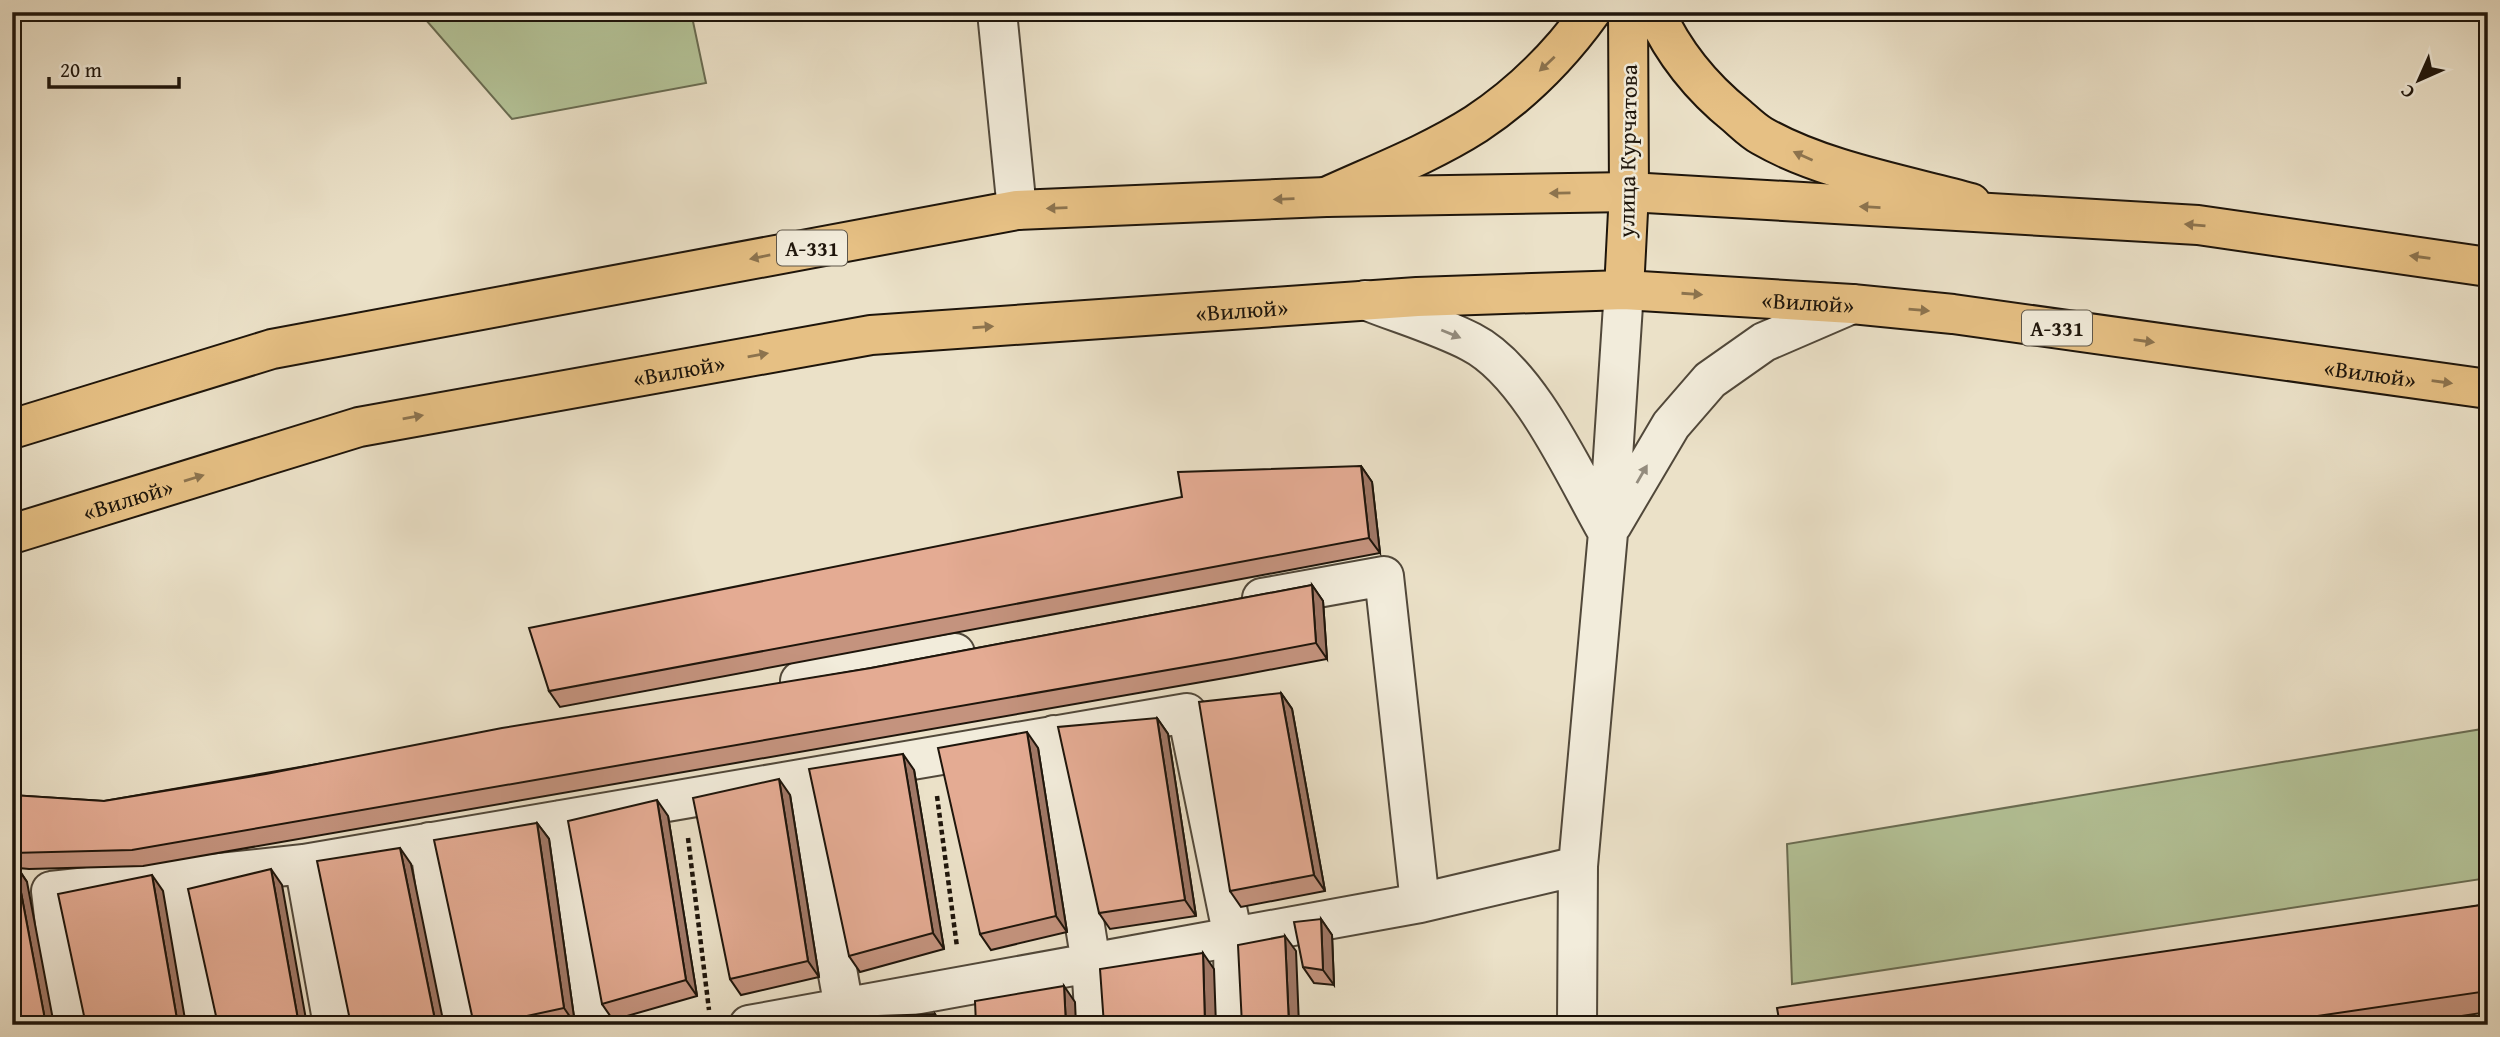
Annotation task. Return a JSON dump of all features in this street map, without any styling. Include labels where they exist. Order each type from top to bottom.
[{"type":"main road","points":[[1326,197],[1434,148],[1477,123],[1521,89],[1556,56],[1591,12]]},
{"type":"main road","name":"улица Курчатова","points":[[1624,290],[1629,192],[1628,12]]},
{"type":"main road","points":[[1655,12],[1665,34],[1689,70],[1722,104],[1760,135],[1811,160],[2010,214]]},
{"type":"main road","name":"А-331","points":[[12,429],[272,349],[1017,210],[1326,197],[1629,192],[2198,225],[2488,267]]},
{"type":"main road","name":"«Вилюй»","points":[[12,534],[359,427],[872,335],[1365,300],[1624,290],[1852,304],[1953,314],[2488,389]]},
{"type":"street","points":[[998,12],[1017,210]]},
{"type":"street","points":[[1577,1025],[1578,866],[1608,533],[1624,290]]},
{"type":"street","points":[[1365,300],[1472,342],[1504,367],[1532,400],[1608,533]]},
{"type":"street","points":[[1608,533],[1671,425],[1710,380],[1764,342],[1852,304]]},
{"type":"street","points":[[1234,603],[1384,576],[1420,903]]},
{"type":"street","points":[[769,686],[988,647]]},
{"type":"street","points":[[67,1025],[51,891],[304,864],[1187,713],[1233,937],[1234,1025]]},
{"type":"street","points":[[1054,735],[1091,963],[1095,1025]]},
{"type":"street","points":[[803,779],[844,1016]]},
{"type":"street","points":[[560,820],[592,1025]]},
{"type":"street","points":[[429,842],[456,1025]]},
{"type":"street","points":[[304,864],[333,1025]]},
{"type":"street","points":[[749,1025],[844,1016],[962,986],[1420,903],[1578,866]]},
{"type":"street","points":[[177,878],[199,1025]]},
{"type":"path","points":[[932,757],[962,986]]},
{"type":"path","points":[[683,799],[709,1012]]},
{"type":"green space","points":[[419,12],[691,12],[706,83],[512,119]]},
{"type":"green space","points":[[2488,728],[2488,878],[1792,984],[1787,844]]},
{"type":"building","points":[[1361,466],[1369,538],[549,691],[529,628],[1182,497],[1178,472]]},
{"type":"building","points":[[1312,585],[1316,643],[132,850],[12,853],[12,795],[104,801],[266,774],[502,728],[871,668]]},
{"type":"building","points":[[1281,693],[1314,875],[1230,891],[1199,702]]},
{"type":"building","points":[[1157,718],[1185,900],[1099,913],[1058,727]]},
{"type":"building","points":[[1027,732],[1056,916],[980,934],[938,748]]},
{"type":"building","points":[[903,754],[933,933],[849,956],[809,769]]},
{"type":"building","points":[[779,779],[808,961],[730,979],[693,798]]},
{"type":"building","points":[[657,800],[686,980],[602,1004],[568,821]]},
{"type":"building","points":[[537,823],[564,1008],[474,1025],[434,840]]},
{"type":"building","points":[[400,848],[436,1025],[351,1025],[317,861]]},
{"type":"building","points":[[12,866],[16,866],[46,1025],[12,1025]]},
{"type":"building","points":[[271,869],[299,1025],[218,1025],[188,889]]},
{"type":"building","points":[[152,875],[178,1025],[86,1025],[58,894]]},
{"type":"building","points":[[2488,904],[2488,991],[2256,1025],[1780,1025],[1777,1008]]},
{"type":"building","points":[[1321,919],[1323,970],[1303,967],[1294,922]]},
{"type":"building","points":[[1285,936],[1289,1025],[1242,1025],[1238,945]]},
{"type":"building","points":[[1203,953],[1205,1025],[1104,1025],[1100,969]]},
{"type":"building","points":[[1064,986],[1066,1025],[976,1025],[975,1001]]},
{"type":"building","points":[[935,1014],[936,1025],[851,1025],[850,1017]]}]
